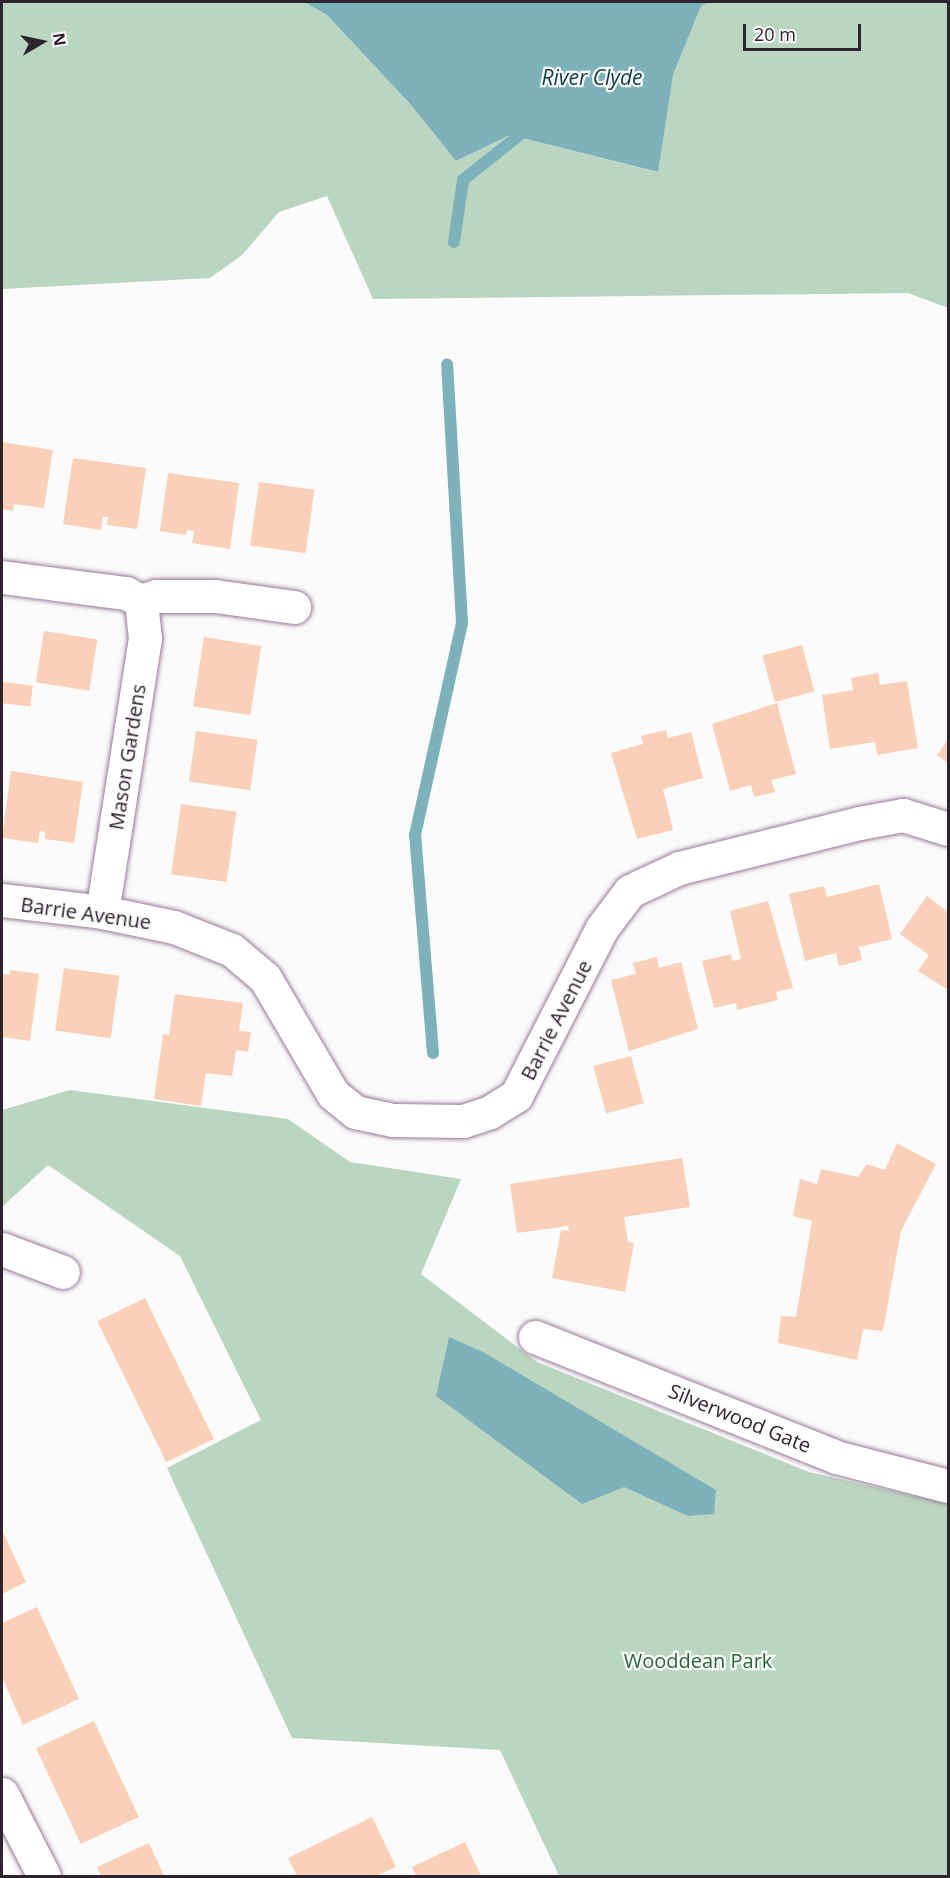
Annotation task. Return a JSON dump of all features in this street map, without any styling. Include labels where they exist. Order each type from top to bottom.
[{"type":"street","points":[[2,577],[126,593],[141,601],[156,596],[215,596],[294,608]]},
{"type":"street","name":"Mason Gardens","points":[[102,912],[146,638],[141,601]]},
{"type":"street","name":"Barrie Avenue","points":[[2,900],[102,912],[174,927],[232,950],[265,978],[333,1094],[355,1112],[393,1120],[463,1121],[490,1112],[516,1096],[602,928],[630,891],[679,867],[860,823],[903,815],[948,829]]},
{"type":"street","points":[[2,1249],[63,1272]]},
{"type":"street","name":"Silverwood Gate","points":[[535,1337],[836,1457],[948,1486]]},
{"type":"street","points":[[2,1794],[44,1876]]},
{"type":"green space","points":[[2,2],[304,2],[327,15],[412,106],[456,161],[510,135],[657,172],[673,75],[701,6],[709,2],[948,2],[948,308],[908,293],[373,299],[327,196],[279,212],[242,255],[210,278],[2,289]]},
{"type":"green space","name":"Wooddean Park","points":[[70,1090],[288,1119],[350,1162],[461,1179],[421,1274],[537,1362],[809,1472],[948,1504],[948,1876],[559,1876],[500,1750],[292,1738],[167,1468],[261,1420],[180,1256],[48,1165],[2,1207],[2,1110]]},
{"type":"water","name":"River Clyde","points":[[304,2],[709,2],[701,6],[673,75],[658,172],[510,135],[456,161],[412,106],[327,15]]},
{"type":"water","points":[[449,1337],[483,1352],[716,1490],[714,1514],[688,1516],[624,1487],[582,1504],[436,1396]]},
{"type":"building","points":[[2,442],[53,450],[44,508],[14,504],[13,511],[2,509]]},
{"type":"building","points":[[73,458],[146,468],[137,529],[107,525],[108,517],[103,517],[101,530],[63,524]]},
{"type":"building","points":[[168,473],[239,483],[230,549],[192,543],[194,531],[187,530],[186,535],[160,531]]},
{"type":"building","points":[[259,482],[314,490],[306,553],[250,545]]},
{"type":"building","points":[[44,631],[97,639],[89,691],[36,682]]},
{"type":"building","points":[[204,637],[261,646],[250,715],[193,706]]},
{"type":"building","points":[[802,645],[814,691],[775,702],[762,656]]},
{"type":"building","points":[[878,673],[880,685],[907,681],[918,748],[877,755],[875,742],[830,749],[822,695],[853,690],[851,678]]},
{"type":"building","points":[[2,682],[33,686],[30,707],[2,703]]},
{"type":"building","points":[[777,703],[796,774],[771,780],[775,792],[754,797],[751,785],[730,791],[712,724]]},
{"type":"building","points":[[666,730],[668,738],[691,732],[703,778],[663,789],[673,830],[637,839],[611,753],[643,744],[641,736]]},
{"type":"building","points":[[196,731],[257,740],[250,790],[189,782]]},
{"type":"building","points":[[948,739],[948,763],[937,755]]},
{"type":"building","points":[[11,771],[83,782],[74,843],[45,839],[45,832],[40,831],[38,843],[2,838]]},
{"type":"building","points":[[181,804],[236,812],[227,882],[171,874]]},
{"type":"building","points":[[879,884],[892,939],[859,947],[862,960],[839,966],[836,953],[805,961],[789,894],[824,886],[827,897]]},
{"type":"building","points":[[927,896],[948,912],[948,990],[918,971],[929,955],[900,934]]},
{"type":"building","points":[[768,901],[793,988],[776,992],[778,1000],[737,1010],[736,1003],[714,1008],[702,961],[731,954],[732,961],[741,959],[730,911]]},
{"type":"building","points":[[657,957],[659,968],[681,962],[698,1029],[629,1051],[611,980],[636,974],[633,963]]},
{"type":"building","points":[[64,968],[119,976],[111,1038],[55,1030]]},
{"type":"building","points":[[10,970],[39,974],[30,1041],[2,1037],[2,974],[10,975]]},
{"type":"building","points":[[175,994],[243,1003],[239,1031],[251,1032],[248,1052],[236,1050],[232,1076],[206,1073],[201,1106],[154,1099],[163,1034],[169,1035]]},
{"type":"building","points":[[631,1056],[644,1103],[606,1113],[593,1066]]},
{"type":"building","points":[[897,1143],[936,1164],[901,1231],[883,1331],[863,1329],[857,1360],[778,1343],[781,1316],[796,1317],[812,1221],[793,1216],[800,1179],[817,1184],[821,1169],[858,1177],[867,1164],[885,1170]]},
{"type":"building","points":[[682,1158],[690,1207],[624,1217],[628,1242],[634,1243],[625,1292],[552,1278],[561,1230],[569,1231],[568,1226],[517,1233],[510,1184]]},
{"type":"building","points":[[145,1298],[214,1439],[166,1462],[97,1321]]},
{"type":"building","points":[[2,1530],[26,1582],[2,1594]]},
{"type":"building","points":[[37,1607],[79,1699],[23,1725],[2,1677],[2,1623]]},
{"type":"building","points":[[94,1721],[139,1817],[81,1844],[36,1748]]},
{"type":"building","points":[[372,1817],[396,1867],[376,1876],[297,1876],[288,1858]]},
{"type":"building","points":[[465,1842],[481,1876],[416,1876],[412,1867]]},
{"type":"building","points":[[149,1843],[164,1876],[101,1876],[97,1867]]},
{"type":"waterway","points":[[454,242],[463,180],[522,133],[525,123]]},
{"type":"waterway","points":[[433,1053],[415,835],[462,623],[447,364]]}]
